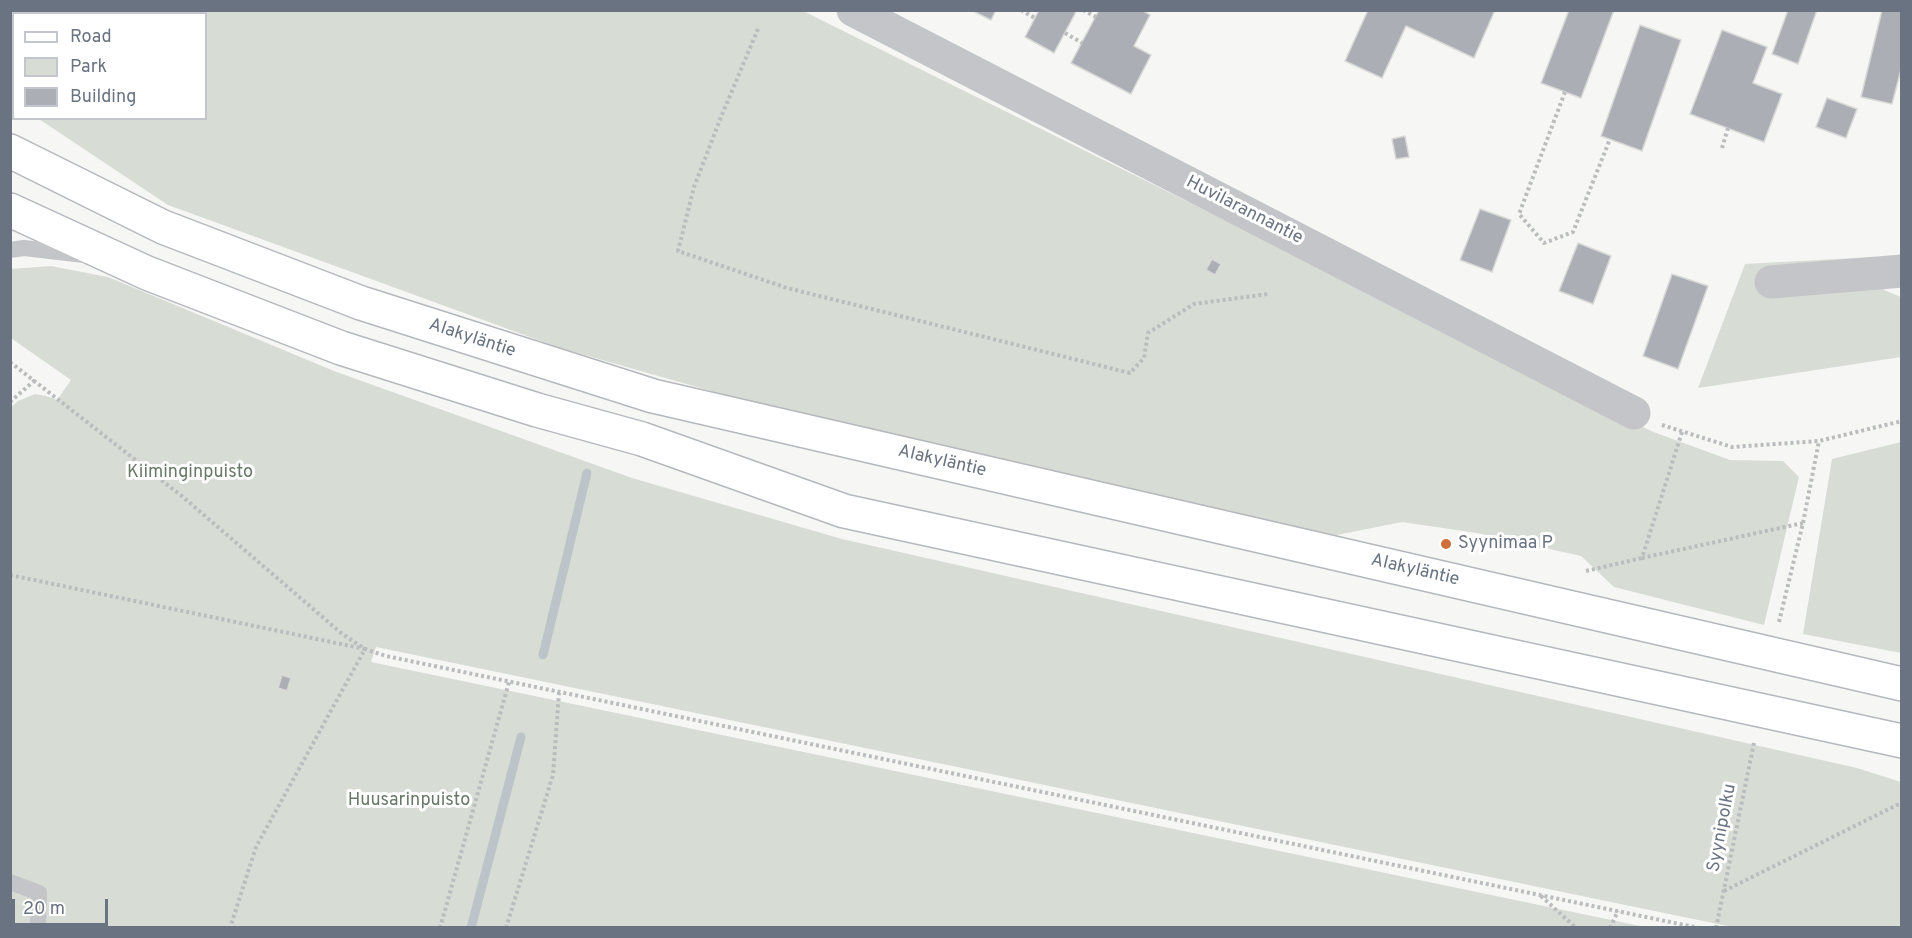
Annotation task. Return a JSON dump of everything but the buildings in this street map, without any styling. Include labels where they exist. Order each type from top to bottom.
[{"type":"main road","name":"Alakyläntie","points":[[10,151],[163,227],[350,299],[553,366],[653,396],[1902,684]]},
{"type":"main road","points":[[10,210],[114,259],[341,348],[537,410],[642,439],[844,511],[1902,741]]},
{"type":"street","name":"Huvilarannantie","points":[[853,10],[1634,413]]},
{"type":"street","points":[[1771,282],[1902,271]]},
{"type":"lane","points":[[10,250],[24,248],[114,259]]},
{"type":"lane","points":[[10,882],[39,893],[38,927]]},
{"type":"path","points":[[1021,10],[1035,18]]},
{"type":"path","points":[[1083,10],[1095,17]]},
{"type":"path","points":[[758,29],[694,187],[678,250],[787,288],[1130,373],[1144,358],[1148,333],[1194,304],[1268,294]]},
{"type":"path","points":[[1065,33],[1082,43]]},
{"type":"path","points":[[1565,92],[1519,214],[1544,243],[1573,232],[1610,140]]},
{"type":"path","points":[[1722,148],[1728,128]]},
{"type":"path","points":[[10,363],[35,380],[183,497],[341,633],[365,649]]},
{"type":"path","points":[[10,402],[35,380]]},
{"type":"path","points":[[1634,413],[1682,432],[1732,447],[1819,441],[1902,421]]},
{"type":"path","points":[[1642,558],[1682,432]]},
{"type":"path","points":[[1779,623],[1803,523],[1819,441]]},
{"type":"path","points":[[1586,571],[1803,523]]},
{"type":"path","points":[[10,575],[365,649],[386,656],[559,693],[1698,927]]},
{"type":"path","points":[[230,927],[256,847],[365,649]]},
{"type":"path","points":[[440,927],[509,682]]},
{"type":"path","points":[[506,927],[553,775],[559,693]]},
{"type":"path","name":"Syynipolku","points":[[1716,927],[1756,735]]},
{"type":"path","points":[[1724,891],[1897,805],[1902,805]]},
{"type":"path","points":[[1540,895],[1576,927]]},
{"type":"path","points":[[1610,927],[1618,911]]},
{"type":"green space","points":[[803,11],[1651,431],[1730,460],[1783,461],[1799,477],[1764,625],[1614,587],[1581,556],[1477,533],[1402,522],[1312,540],[760,405],[560,348],[168,205],[40,120],[207,120],[207,12],[54,12]]},
{"type":"green space","points":[[1873,257],[1884,290],[1901,297],[1901,357],[1698,388],[1745,264]]},
{"type":"green space","name":"Kiiminginpuisto","points":[[51,266],[108,277],[334,371],[632,478],[842,539],[1857,768],[1901,782],[1901,927],[1732,927],[376,647],[371,662],[1645,927],[11,927],[11,407],[18,401],[35,394],[57,400],[71,380],[11,338],[10,269]]},
{"type":"green space","points":[[1901,442],[1901,653],[1803,634],[1832,459]]},
{"type":"waterway","points":[[543,655],[587,473]]},
{"type":"waterway","points":[[471,928],[521,737]]},
{"type":"place","name":"Syynimaa P","points":[[1446,544]]},
{"type":"park label","name":"Huusarinpuisto","points":[[409,801]]}]
